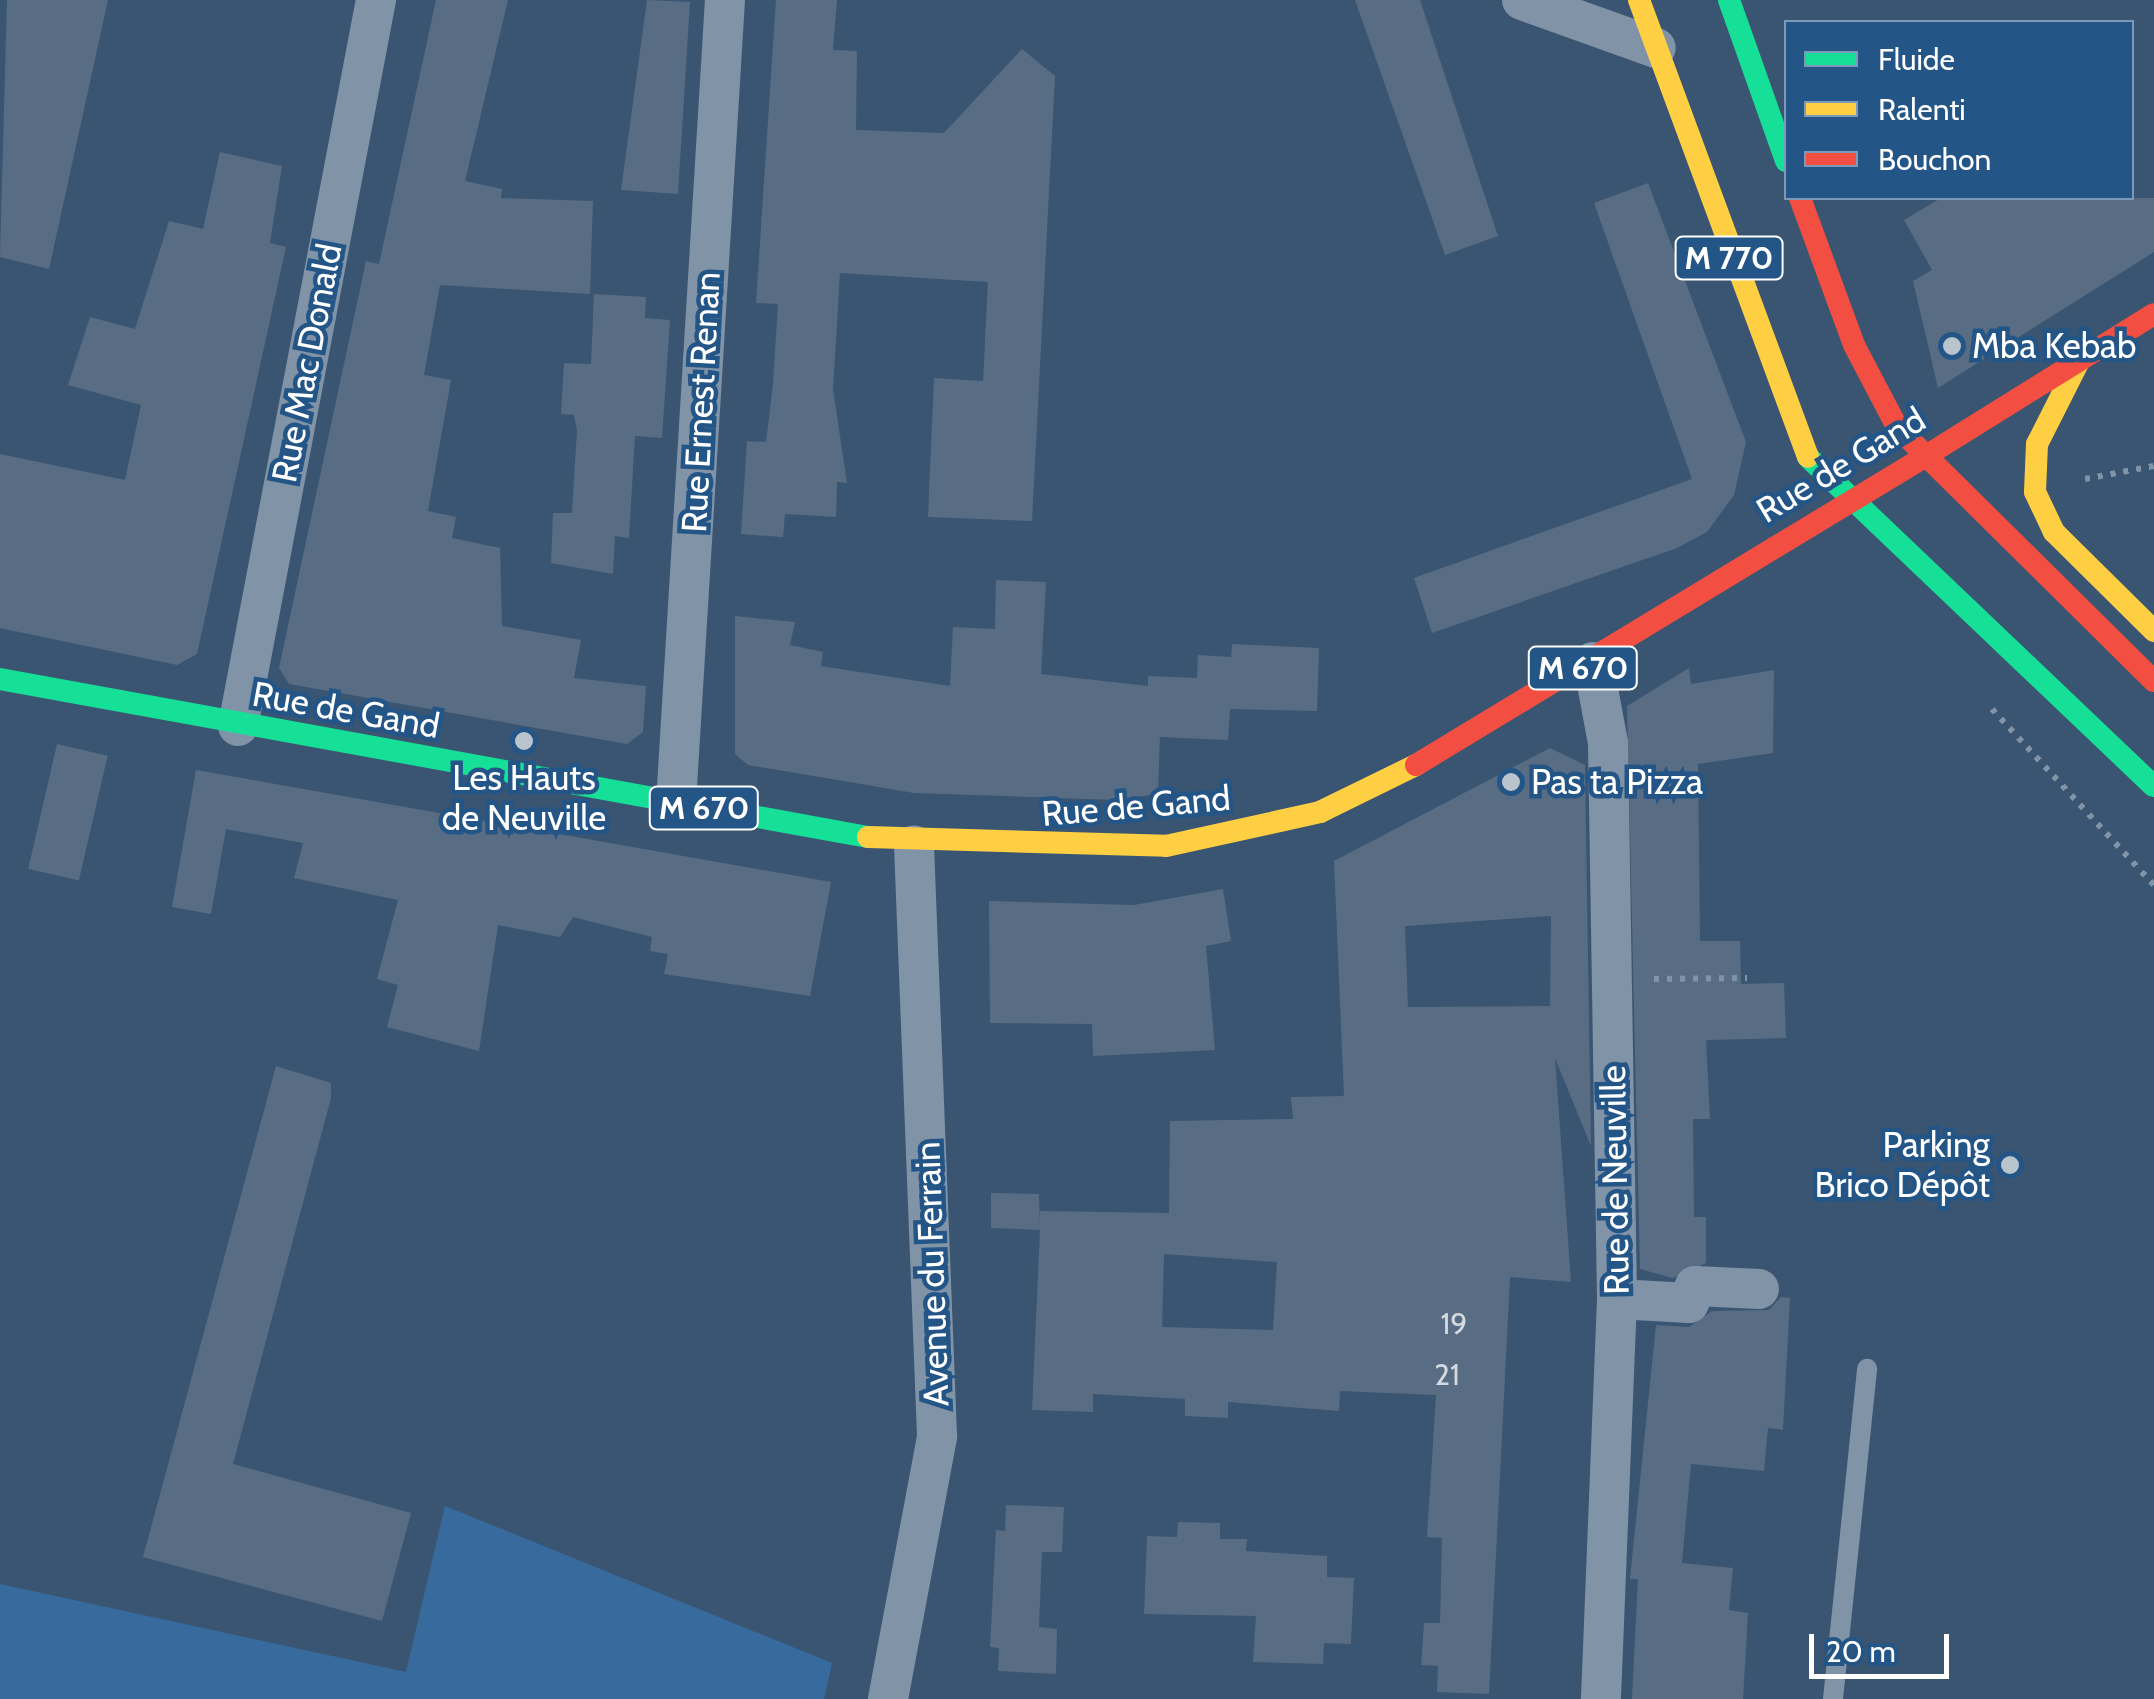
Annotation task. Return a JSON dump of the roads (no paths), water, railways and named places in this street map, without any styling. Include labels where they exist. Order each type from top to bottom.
[{"type":"main road","name":"M 770","points":[[1639,0],[1789,424],[1844,504],[2154,786]]},
{"type":"main road","points":[[1729,0],[1784,155]]},
{"type":"main road","name":"M 770","points":[[1801,200],[1866,373],[1920,459],[2154,681]]},
{"type":"main road","name":"Rue de Gand","points":[[0,678],[238,726],[914,845],[1090,850],[1281,824],[1470,738],[2154,314]]},
{"type":"main road","points":[[2079,361],[2037,444],[2035,492],[2054,532],[2154,631]]},
{"type":"street","name":"Rue Mac Donald","points":[[238,726],[376,0]]},
{"type":"street","name":"Rue Ernest Renan","points":[[676,803],[725,0]]},
{"type":"street","points":[[1522,0],[1656,48]]},
{"type":"street","name":"Rue de Neuville","points":[[1593,662],[1608,743],[1617,1299],[1601,1699]]},
{"type":"street","name":"Avenue du Ferrain","points":[[888,1699],[937,1436],[914,845]]},
{"type":"street","points":[[1617,1299],[1688,1304],[1695,1286],[1759,1290]]},
{"type":"lane","points":[[1833,1699],[1867,1369]]},
{"type":"place","name":"Mba Kebab","points":[[1952,346]]},
{"type":"place","name":"Les Hauts de Neuville","points":[[524,741]]},
{"type":"place","name":"Pas ta Pizza","points":[[1511,782]]},
{"type":"place","name":"Parking Brico Dépôt","points":[[2010,1165]]}]
